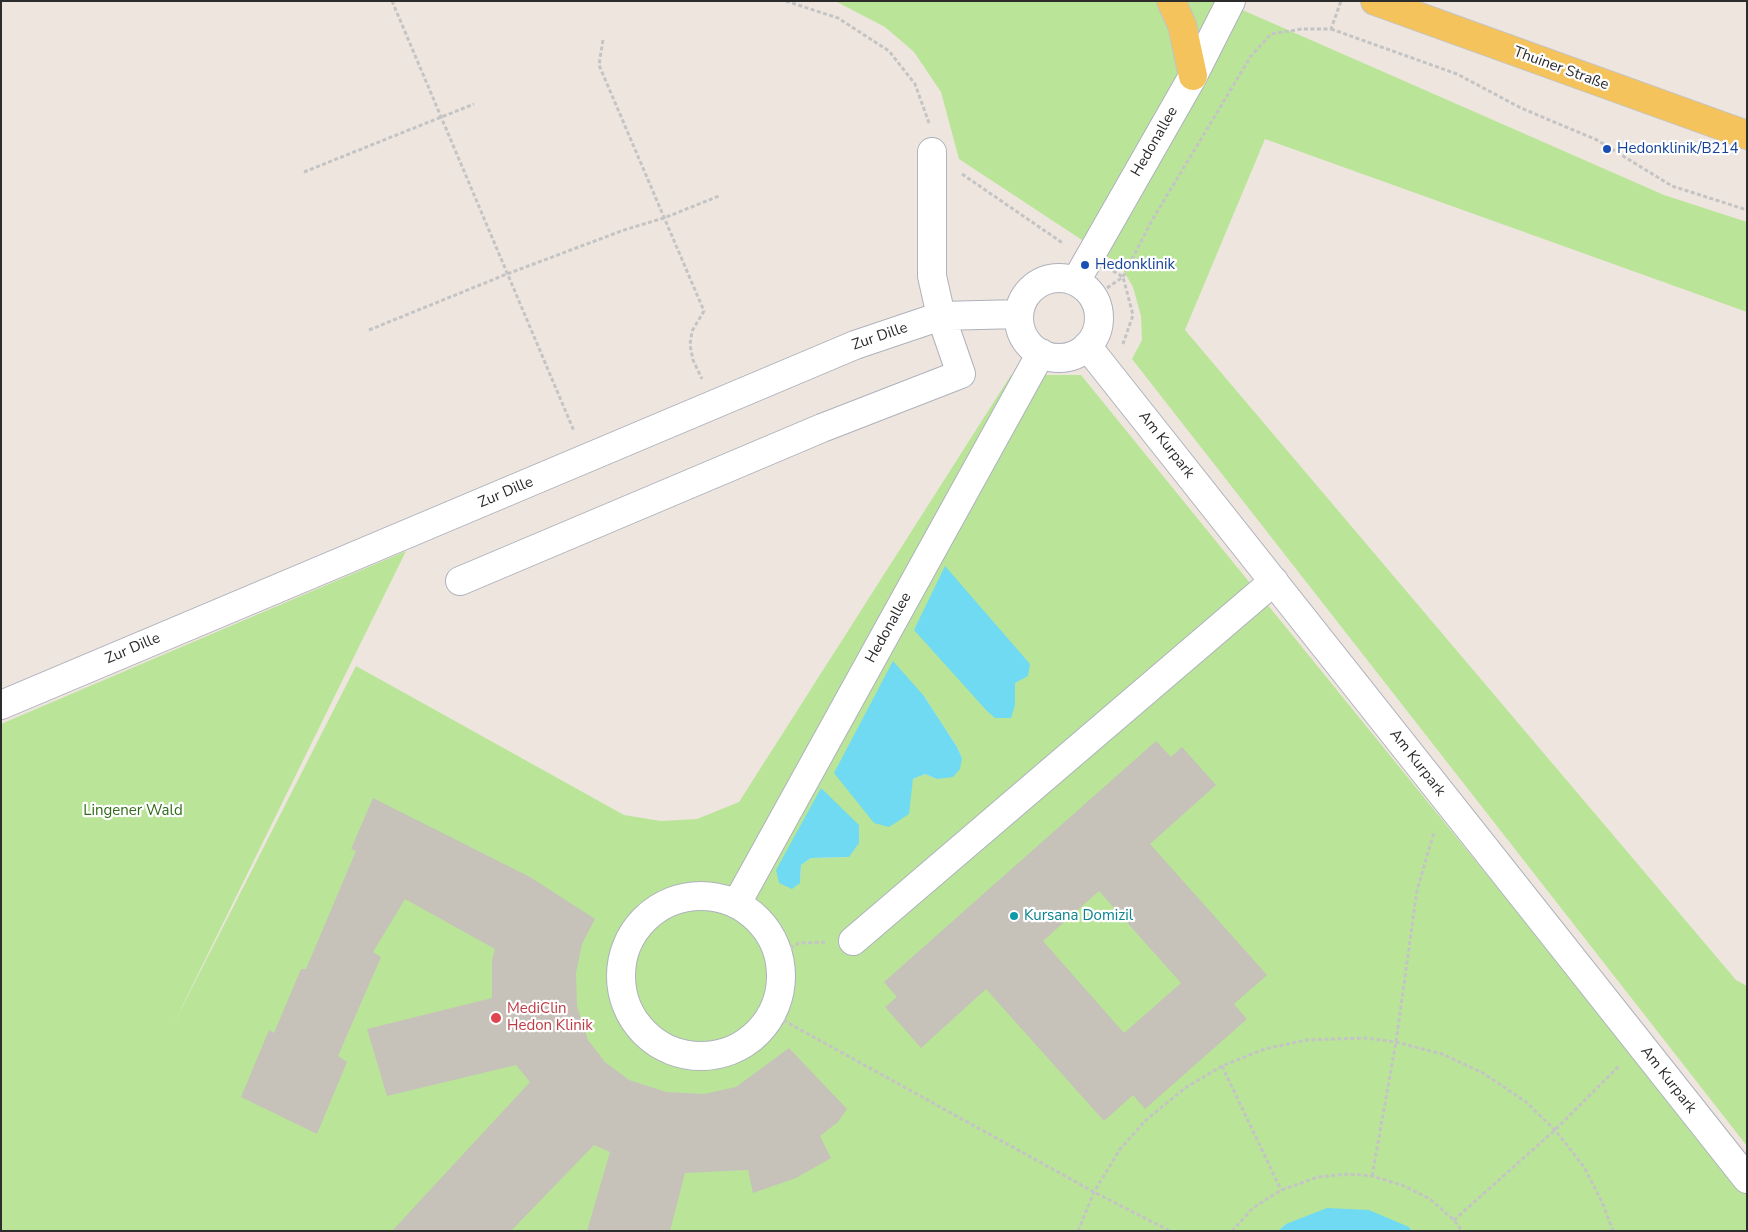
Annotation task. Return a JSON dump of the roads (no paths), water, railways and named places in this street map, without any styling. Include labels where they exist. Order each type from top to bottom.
[{"type":"main road","points":[[1171,1],[1182,25],[1194,76]]},
{"type":"main road","name":"Thuiner Straße","points":[[1375,1],[1747,135]]},
{"type":"street","name":"Hedonallee","points":[[1076,282],[1194,76],[1231,1]]},
{"type":"street","points":[[460,582],[822,428],[961,374],[942,316],[932,276],[932,152]]},
{"type":"street","points":[[1068,278],[1076,282],[1087,288],[1093,298],[1097,310],[1098,329],[1087,346],[1074,355],[1058,358],[1041,353],[1028,343],[1021,330],[1019,314],[1024,300],[1033,288],[1044,280],[1068,278]]},
{"type":"street","name":"Zur Dille","points":[[1,704],[855,345],[942,316],[1019,314]]},
{"type":"street","name":"Am Kurpark","points":[[1087,346],[1747,1180]]},
{"type":"street","name":"Hedonallee","points":[[737,903],[1041,353]]},
{"type":"street","points":[[853,941],[1274,582]]},
{"type":"street","points":[[700,895],[737,903],[764,925],[779,955],[782,983],[772,1014],[754,1036],[733,1050],[701,1056],[672,1051],[650,1039],[630,1014],[620,985],[626,944],[640,922],[667,902],[700,895]]},
{"type":"water","points":[[945,566],[1030,664],[1028,676],[1015,683],[1015,705],[1011,718],[995,718],[987,711],[914,630]]},
{"type":"water","points":[[893,661],[924,696],[962,758],[960,769],[953,777],[937,779],[925,774],[913,779],[909,814],[889,827],[874,823],[834,773]]},
{"type":"water","points":[[821,788],[859,825],[859,843],[849,857],[811,858],[801,865],[800,883],[792,889],[779,883],[776,870]]},
{"type":"water","points":[[1327,1208],[1369,1210],[1409,1227],[1412,1231],[1278,1231],[1286,1224]]},
{"type":"place","name":"Hedonklinik/B214","points":[[1607,149]]},
{"type":"place","name":"Hedonklinik","points":[[1085,265]]},
{"type":"place","name":"Kursana Domizil","points":[[1014,916]]},
{"type":"place","name":"MediClin Hedon Klinik","points":[[496,1018]]},
{"type":"park label","name":"Lingener Wald","points":[[133,811]]}]
